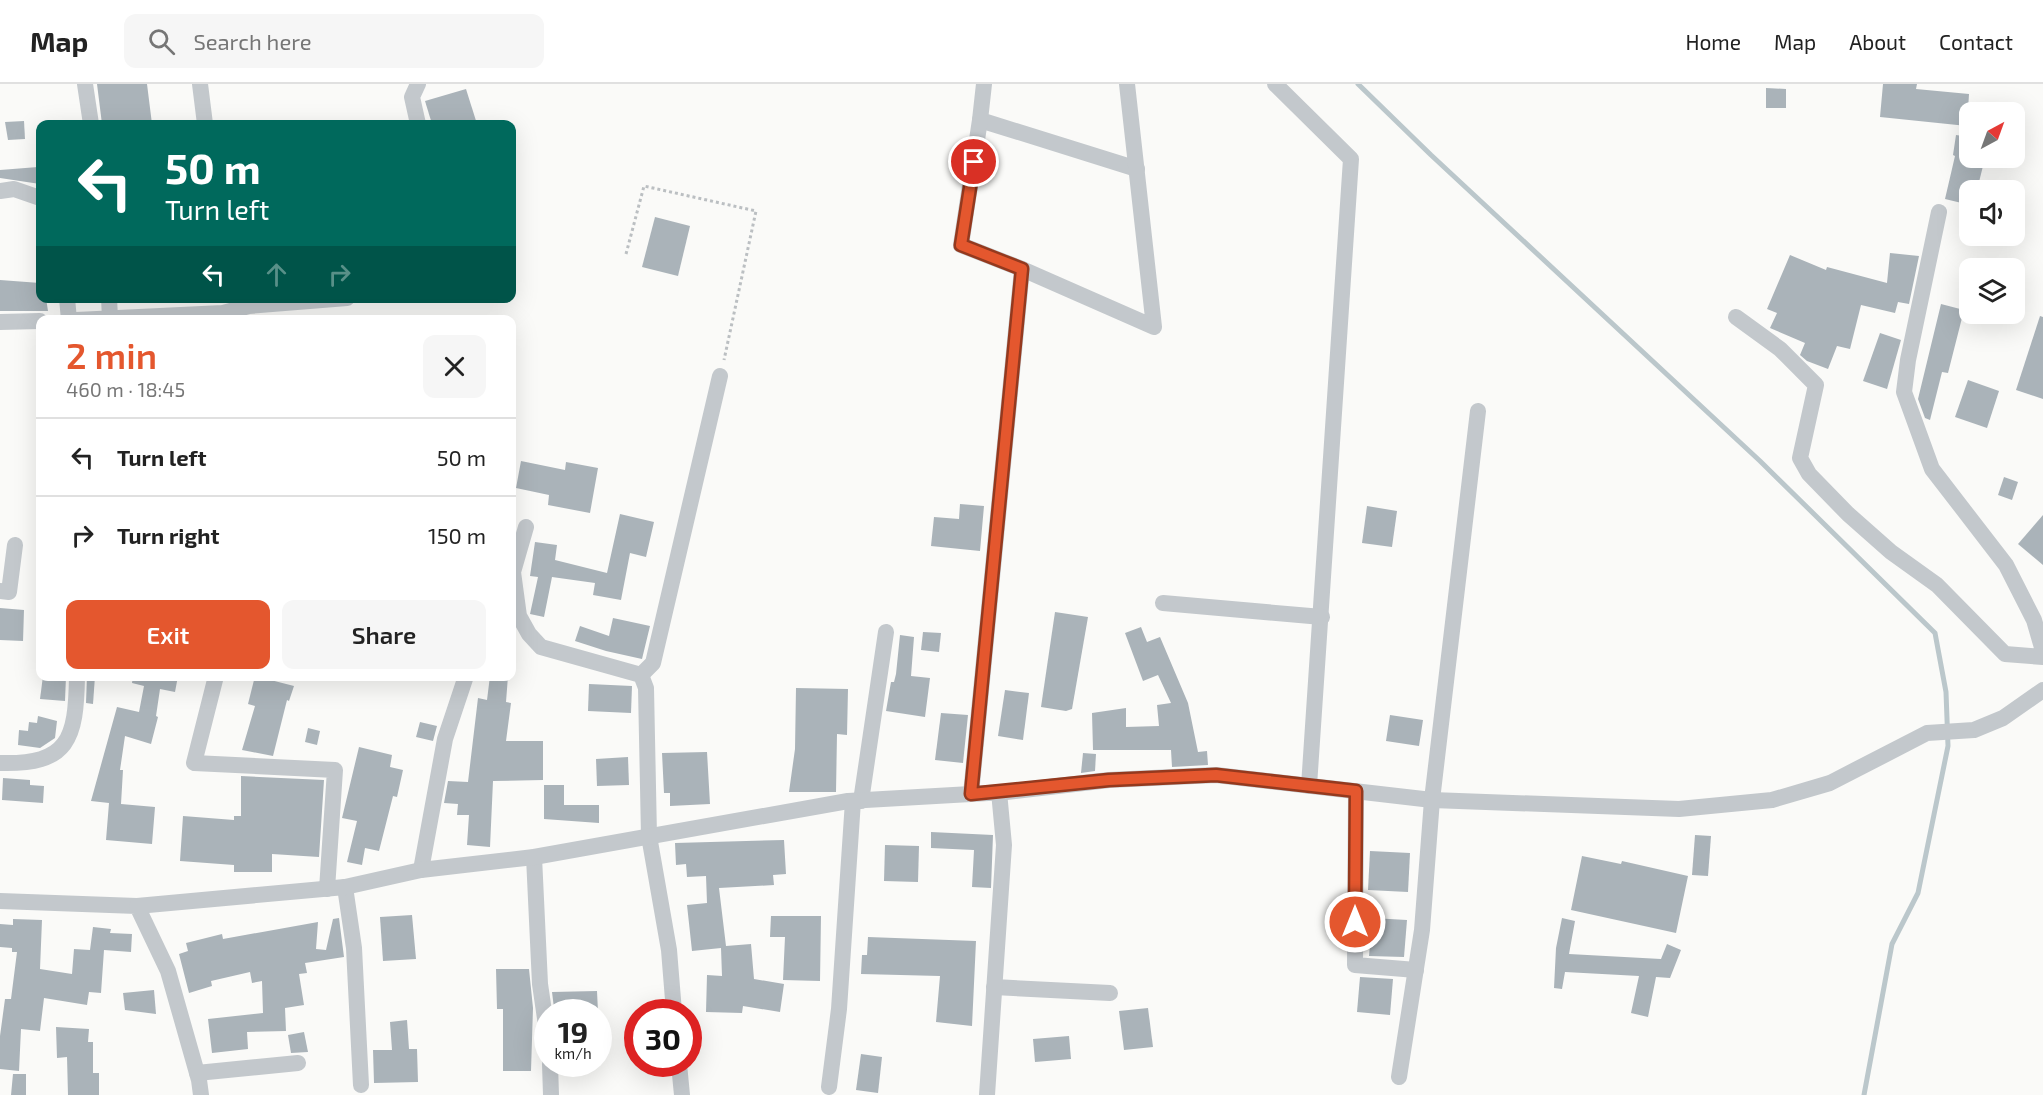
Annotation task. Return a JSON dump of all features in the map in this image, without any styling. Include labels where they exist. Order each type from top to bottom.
[{"type":"street","points":[[85,84],[90,120]]},
{"type":"street","points":[[200,84],[204,120]]},
{"type":"street","points":[[417,120],[411,97],[418,84]]},
{"type":"street","points":[[984,84],[961,245],[1154,327],[1127,84]]},
{"type":"street","points":[[1275,84],[1351,159],[1309,786]]},
{"type":"street","points":[[980,120],[1137,170]]},
{"type":"street","points":[[0,191],[14,189],[36,197]]},
{"type":"street","points":[[1939,212],[1908,360],[1904,392],[1932,469],[2006,565],[2034,620],[2043,651]]},
{"type":"street","points":[[971,794],[1022,269]]},
{"type":"street","points":[[178,315],[223,313],[249,306],[306,303]]},
{"type":"street","points":[[1736,317],[1780,348],[1816,386],[1800,458],[1809,474],[1848,514],[1891,552],[1936,585],[2005,654],[2043,657]]},
{"type":"street","points":[[0,322],[36,321]]},
{"type":"street","points":[[641,675],[653,663],[656,653],[720,376]]},
{"type":"street","points":[[1399,1077],[1422,930],[1432,800],[1478,411]]},
{"type":"street","points":[[516,562],[526,527]]},
{"type":"street","points":[[0,591],[9,592],[15,545]]},
{"type":"street","points":[[516,594],[519,616],[529,634],[541,647],[641,675]]},
{"type":"street","points":[[1163,603],[1322,618]]},
{"type":"street","points":[[830,1088],[857,801],[886,632]]},
{"type":"street","points":[[641,675],[646,688],[649,836],[669,950],[674,999]]},
{"type":"street","points":[[0,763],[27,764],[53,756],[70,737],[76,700],[76,681]]},
{"type":"street","points":[[215,681],[194,763],[335,770],[327,889]]},
{"type":"street","points":[[421,870],[445,739],[464,681]]},
{"type":"street","points":[[0,901],[137,906],[327,889],[421,870],[534,857],[857,801],[999,792],[1109,780],[1216,775],[1432,800],[1679,809],[1772,800],[1830,783],[1927,732],[1974,730],[1984,726],[2003,718],[2043,690]]},
{"type":"street","points":[[1356,791],[1355,965],[1416,970]]},
{"type":"street","points":[[987,1095],[1004,845],[999,792]]},
{"type":"street","points":[[534,857],[542,999]]},
{"type":"street","points":[[345,887],[354,948],[361,1085]]},
{"type":"street","points":[[137,906],[168,971],[201,1095]]},
{"type":"street","points":[[994,987],[1110,993]]},
{"type":"street","points":[[197,1073],[298,1063]]},
{"type":"street","points":[[550,1077],[551,1095]]},
{"type":"street","points":[[680,1077],[682,1095]]},
{"type":"path","points":[[626,254],[644,186],[756,211],[720,376]]},
{"type":"building","points":[[97,84],[147,84],[152,120],[102,120]]},
{"type":"building","points":[[1883,84],[1917,84],[1916,89],[1969,94],[1968,102],[1959,102],[1959,125],[1880,117]]},
{"type":"building","points":[[1766,88],[1786,89],[1786,108],[1766,108]]},
{"type":"building","points":[[466,89],[476,120],[431,120],[425,101]]},
{"type":"building","points":[[24,121],[25,139],[8,140],[5,122]]},
{"type":"building","points":[[1956,135],[1959,135],[1959,168],[1982,168],[1980,180],[1959,180],[1959,202],[1945,199],[1955,156],[1953,155]]},
{"type":"building","points":[[36,167],[36,183],[0,178],[0,170]]},
{"type":"building","points":[[655,217],[690,226],[678,276],[642,267]]},
{"type":"building","points":[[1890,253],[1919,256],[1909,304],[1898,302],[1895,313],[1861,305],[1850,349],[1837,346],[1828,369],[1807,361],[1800,355],[1805,343],[1770,328],[1777,313],[1767,309],[1790,255],[1826,270],[1827,267],[1887,283]]},
{"type":"building","points":[[0,280],[36,283],[36,303],[47,303],[48,311],[0,311]]},
{"type":"building","points":[[1941,304],[1959,309],[1960,324],[1948,373],[1942,372],[1930,420],[1925,418],[1918,399]]},
{"type":"building","points":[[2040,316],[2043,317],[2043,399],[2016,390]]},
{"type":"building","points":[[1880,333],[1901,340],[1887,389],[1863,381]]},
{"type":"building","points":[[1968,380],[1999,391],[1987,428],[1955,417]]},
{"type":"building","points":[[521,461],[565,470],[566,462],[598,468],[590,513],[548,505],[549,495],[516,488]]},
{"type":"building","points":[[2004,477],[2018,482],[2012,500],[1998,495]]},
{"type":"building","points":[[960,504],[984,506],[980,551],[931,546],[934,517],[959,519]]},
{"type":"building","points":[[1367,506],[1397,511],[1392,547],[1362,543]]},
{"type":"building","points":[[620,514],[654,522],[646,557],[630,553],[621,600],[593,595],[595,583],[552,577],[544,617],[530,614],[538,577],[530,576],[535,542],[557,545],[555,560],[607,573]]},
{"type":"building","points":[[2043,515],[2043,565],[2018,544]]},
{"type":"building","points":[[0,608],[24,610],[23,641],[0,640]]},
{"type":"building","points":[[1055,612],[1088,617],[1072,709],[1066,711],[1041,707]]},
{"type":"building","points":[[613,618],[650,626],[642,659],[575,641],[580,626],[609,636]]},
{"type":"building","points":[[1141,627],[1147,642],[1160,637],[1188,703],[1198,752],[1207,751],[1208,765],[1172,767],[1171,750],[1093,750],[1092,713],[1126,708],[1126,727],[1159,726],[1157,705],[1171,703],[1158,675],[1143,681],[1125,633]]},
{"type":"building","points":[[923,632],[941,633],[939,652],[921,650]]},
{"type":"building","points":[[900,635],[914,637],[911,676],[930,678],[925,717],[886,711],[891,682],[894,682],[896,674]]},
{"type":"building","points":[[42,681],[66,681],[65,701],[40,699]]},
{"type":"building","points":[[87,681],[95,681],[93,704],[86,703]]},
{"type":"building","points":[[132,681],[177,681],[175,692],[160,689],[156,716],[158,717],[151,744],[125,736],[120,770],[123,770],[121,804],[155,807],[152,844],[106,840],[109,803],[91,801],[117,707],[139,712],[144,686],[132,683]]},
{"type":"building","points":[[254,681],[274,681],[294,686],[289,701],[287,700],[273,756],[242,750],[255,706],[248,704]]},
{"type":"building","points":[[489,681],[508,681],[506,702],[511,703],[506,741],[543,741],[543,780],[493,781],[490,847],[467,845],[469,815],[457,815],[458,804],[444,803],[448,781],[468,782],[478,698],[487,700]]},
{"type":"building","points":[[589,684],[632,686],[631,713],[588,711]]},
{"type":"building","points":[[796,688],[848,689],[847,735],[837,734],[836,792],[789,792],[795,749]]},
{"type":"building","points":[[1005,690],[1029,693],[1023,740],[998,736]]},
{"type":"building","points":[[941,713],[968,715],[963,763],[935,760]]},
{"type":"building","points":[[1390,715],[1423,720],[1419,746],[1386,741]]},
{"type":"building","points":[[38,716],[57,721],[55,738],[40,748],[18,745],[19,730],[28,731],[29,722],[37,723]]},
{"type":"building","points":[[420,722],[437,726],[433,741],[416,737]]},
{"type":"building","points":[[308,728],[320,731],[317,745],[305,742]]},
{"type":"building","points":[[359,747],[392,755],[390,767],[403,770],[397,797],[393,796],[379,851],[365,848],[362,865],[347,862],[357,821],[342,818]]},
{"type":"building","points":[[707,752],[710,804],[670,806],[670,793],[664,793],[662,753]]},
{"type":"building","points":[[1083,753],[1096,754],[1095,771],[1081,773]]},
{"type":"building","points":[[628,757],[629,785],[597,786],[596,759]]},
{"type":"building","points":[[241,776],[324,780],[319,857],[272,854],[272,872],[234,872],[234,865],[180,861],[183,816],[234,820],[234,816],[241,816]]},
{"type":"building","points":[[3,778],[30,780],[30,785],[44,786],[43,803],[2,800]]},
{"type":"building","points":[[544,785],[564,785],[564,805],[599,805],[599,823],[544,819]]},
{"type":"building","points":[[931,832],[993,835],[991,888],[972,887],[974,850],[931,848]]},
{"type":"building","points":[[1695,835],[1711,836],[1708,876],[1692,875]]},
{"type":"building","points":[[784,840],[786,874],[773,875],[774,885],[719,888],[726,946],[751,944],[754,979],[784,984],[780,1012],[743,1006],[742,1013],[706,1012],[707,975],[722,976],[721,948],[692,951],[687,905],[707,903],[706,876],[687,877],[686,864],[676,865],[675,843]]},
{"type":"building","points":[[885,845],[919,846],[918,882],[884,881]]},
{"type":"building","points":[[1370,851],[1410,853],[1408,892],[1368,890]]},
{"type":"building","points":[[1582,856],[1621,864],[1622,861],[1688,876],[1676,933],[1571,910]]},
{"type":"building","points":[[412,915],[416,959],[383,961],[380,917]]},
{"type":"building","points":[[771,916],[821,916],[820,981],[783,980],[785,937],[770,937]]},
{"type":"building","points":[[339,918],[344,957],[305,963],[307,973],[299,974],[304,1005],[285,1008],[286,1031],[247,1032],[248,1049],[212,1053],[208,1019],[263,1013],[262,981],[252,983],[250,972],[211,981],[212,986],[189,993],[179,954],[188,951],[186,943],[222,934],[223,939],[318,922],[316,949],[326,950],[333,919]]},
{"type":"building","points":[[1372,918],[1407,920],[1404,957],[1369,956]]},
{"type":"building","points":[[1562,918],[1575,921],[1569,954],[1661,959],[1667,944],[1681,950],[1670,978],[1656,977],[1648,1017],[1631,1013],[1639,976],[1565,972],[1562,989],[1554,988],[1556,948]]},
{"type":"building","points":[[13,919],[42,920],[40,969],[72,974],[74,949],[90,950],[93,927],[111,929],[110,933],[132,934],[131,952],[104,950],[101,993],[89,992],[87,1005],[44,998],[40,1031],[21,1029],[19,1071],[0,1069],[0,1036],[5,999],[11,999],[17,952],[12,952],[12,948],[0,947],[0,924],[13,925]]},
{"type":"building","points":[[868,937],[976,941],[972,1026],[936,1022],[940,976],[861,974],[862,955],[867,955]]},
{"type":"building","points":[[496,969],[529,969],[533,1008],[531,1071],[503,1071],[503,1009],[497,1009]]},
{"type":"building","points":[[1360,977],[1393,979],[1390,1015],[1357,1012]]},
{"type":"building","points":[[154,990],[156,1014],[125,1010],[123,993]]},
{"type":"building","points":[[597,991],[597,999],[553,999],[552,992]]},
{"type":"building","points":[[1148,1008],[1153,1047],[1124,1050],[1119,1011]]},
{"type":"building","points":[[407,1020],[409,1049],[417,1049],[418,1082],[374,1083],[373,1050],[392,1050],[390,1022]]},
{"type":"building","points":[[56,1027],[89,1029],[88,1042],[93,1042],[93,1073],[99,1073],[99,1095],[68,1095],[67,1057],[57,1058]]},
{"type":"building","points":[[304,1032],[308,1052],[291,1053],[288,1035]]},
{"type":"building","points":[[1069,1036],[1071,1059],[1035,1062],[1033,1039]]},
{"type":"building","points":[[861,1054],[882,1057],[878,1093],[856,1090]]},
{"type":"building","points":[[13,1074],[26,1074],[26,1095],[11,1095]]},
{"type":"waterway","points":[[1358,84],[1431,155],[1760,461],[1935,633],[1946,692],[1948,746],[1918,893],[1892,944],[1864,1095]]},
{"type":"route","points":[[974,162],[961,245],[1022,269],[971,794],[1109,780],[1216,775],[1356,791],[1355,922]]}]
